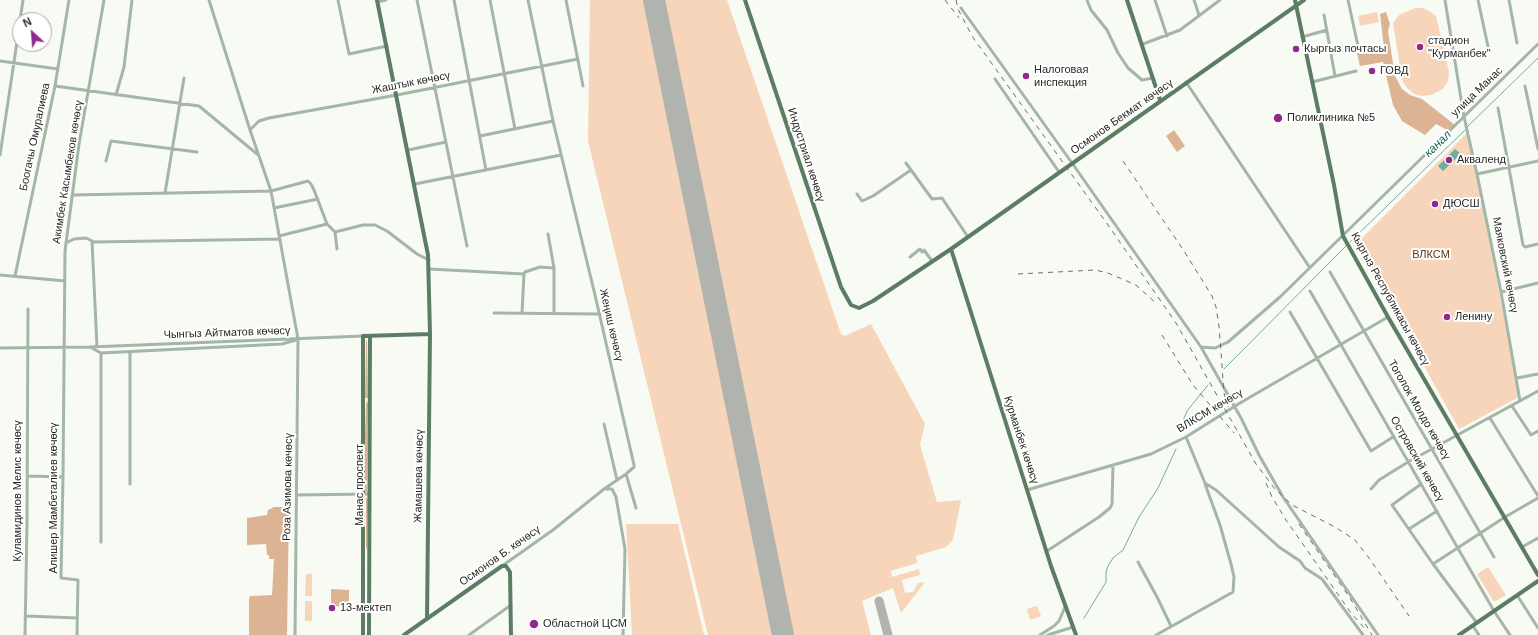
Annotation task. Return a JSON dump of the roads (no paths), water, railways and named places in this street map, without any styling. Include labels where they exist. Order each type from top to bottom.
[{"type":"main road","name":"Индустриал көчөсү","points":[[745,0],[841,287],[851,305],[859,308]]},
{"type":"main road","points":[[1127,0],[1143,44],[1160,100]]},
{"type":"main road","name":"Кыргыз Республикасы көчөсү","points":[[1294,0],[1343,236],[1388,317],[1458,435],[1538,575]]},
{"type":"main road","name":"Осмонов Бекмат көчөсү","points":[[859,308],[873,301],[951,249],[1160,100],[1304,0]]},
{"type":"main road","name":"Жамашева көчөсү","points":[[377,1],[415,184],[429,260],[430,334],[427,619]]},
{"type":"main road","name":"Курманбек көчөсү","points":[[951,249],[1027,490],[1065,607],[1076,635]]},
{"type":"main road","points":[[363,635],[363,336],[430,334]]},
{"type":"main road","name":"Манас проспект","points":[[369,635],[370,336]]},
{"type":"main road","points":[[363,551],[369,551]]},
{"type":"main road","points":[[502,566],[506,566],[510,572],[511,635]]},
{"type":"main road","name":"Осмонов Б. көчөсү","points":[[404,635],[502,566]]},
{"type":"main road","points":[[1459,635],[1538,581]]},
{"type":"main road","points":[[363,598],[369,598]]},
{"type":"main road","points":[[363,622],[369,622]]},
{"type":"street","points":[[21,12],[23,0]]},
{"type":"street","name":"Боогачы Омуралиева","points":[[15,276],[55,86],[69,0]]},
{"type":"street","name":"Акимбек Касымбеков көчөсү","points":[[65,348],[66,243],[72,195],[104,0]]},
{"type":"street","points":[[116,95],[124,67],[132,0]]},
{"type":"street","name":"Роза Азимова көчөсү","points":[[209,0],[258,155],[271,191],[298,339],[295,635]]},
{"type":"street","points":[[338,0],[349,54],[387,46]]},
{"type":"street","points":[[377,1],[386,0]]},
{"type":"street","points":[[417,0],[467,246]]},
{"type":"street","points":[[454,0],[486,170]]},
{"type":"street","points":[[490,0],[515,129]]},
{"type":"street","name":"Жеңиш көчөсү","points":[[528,0],[553,121],[634,461],[634,467],[626,474]]},
{"type":"street","points":[[566,0],[584,86]]},
{"type":"street","points":[[1087,0],[1091,10],[1107,30],[1118,53],[1128,68],[1142,80],[1153,78]]},
{"type":"street","points":[[1155,0],[1167,36]]},
{"type":"street","points":[[1194,0],[1199,15]]},
{"type":"street","points":[[1143,44],[1180,30],[1220,0]]},
{"type":"street","points":[[1348,0],[1358,46]]},
{"type":"street","points":[[1445,0],[1464,117]]},
{"type":"street","points":[[1478,0],[1489,52]]},
{"type":"street","points":[[1509,0],[1518,43]]},
{"type":"street","points":[[961,8],[1201,347],[1235,406],[1259,455],[1283,497],[1378,635]]},
{"type":"street","points":[[1324,15],[1334,76]]},
{"type":"street","points":[[1302,37],[1327,30]]},
{"type":"street","name":"улица Манас","points":[[1201,347],[1215,348],[1228,342],[1280,297],[1538,44]]},
{"type":"street","points":[[0,155],[16,52]]},
{"type":"street","name":"Жаштык көчөсү","points":[[250,130],[259,121],[269,118],[435,88],[578,59]]},
{"type":"street","points":[[0,61],[58,69]]},
{"type":"street","points":[[1312,82],[1356,71]]},
{"type":"street","points":[[165,193],[184,78]]},
{"type":"street","points":[[995,78],[1059,172]]},
{"type":"street","points":[[1186,82],[1310,268]]},
{"type":"street","points":[[55,86],[199,106],[258,155]]},
{"type":"street","points":[[1525,86],[1538,149]]},
{"type":"street","points":[[1498,108],[1523,245],[1526,247],[1538,244]]},
{"type":"street","name":"Маяковский көчөсү","points":[[1464,117],[1501,292],[1520,401]]},
{"type":"street","points":[[480,136],[553,121]]},
{"type":"street","points":[[106,161],[111,141],[197,152]]},
{"type":"street","points":[[408,150],[446,142]]},
{"type":"street","points":[[415,184],[561,155]]},
{"type":"street","points":[[1477,174],[1538,161]]},
{"type":"street","points":[[906,163],[932,199],[942,198],[968,237]]},
{"type":"street","points":[[857,194],[862,201],[911,170]]},
{"type":"street","points":[[72,195],[271,191],[308,181],[318,199],[327,224],[334,232],[337,249]]},
{"type":"street","points":[[274,208],[318,199]]},
{"type":"street","points":[[66,243],[74,239],[86,238],[92,241],[107,242],[279,238],[327,224]]},
{"type":"street","points":[[334,232],[375,225],[387,231],[417,254],[429,260]]},
{"type":"street","points":[[548,234],[554,268],[554,314]]},
{"type":"street","points":[[92,241],[97,347]]},
{"type":"street","points":[[910,257],[920,250],[922,252],[924,250],[932,261]]},
{"type":"street","points":[[429,269],[524,274],[525,272],[540,267],[554,268]]},
{"type":"street","name":"Тоголок Молдо көчөсү","points":[[1330,272],[1494,557]]},
{"type":"street","points":[[522,314],[524,274]]},
{"type":"street","points":[[0,275],[65,281]]},
{"type":"street","points":[[1501,292],[1538,283]]},
{"type":"street","name":"Островский көчөсү","points":[[1310,291],[1494,611],[1510,635]]},
{"type":"street","name":"Куламидинов Мелис көчөсү","points":[[25,635],[28,476],[28,309]]},
{"type":"street","points":[[1290,312],[1371,451],[1393,437]]},
{"type":"street","points":[[494,313],[600,314]]},
{"type":"street","name":"ВЛКСМ көчөсү","points":[[1027,490],[1151,454],[1186,437],[1235,406],[1388,317]]},
{"type":"street","points":[[298,339],[363,336]]},
{"type":"street","name":"Чынгыз Айтматов көчөсү","points":[[0,348],[65,348],[282,338],[298,339]]},
{"type":"street","name":"Чынгыз Айтматов көчөсү","points":[[101,353],[282,344],[298,339]]},
{"type":"street","points":[[90,347],[101,353],[101,542]]},
{"type":"street","name":"Алишер Мамбеталиев көчөсү","points":[[65,348],[61,578],[78,580],[77,635]]},
{"type":"street","points":[[130,352],[130,484]]},
{"type":"street","points":[[1517,378],[1538,374]]},
{"type":"street","points":[[1371,489],[1379,480],[1408,462],[1538,391]]},
{"type":"street","points":[[363,400],[370,400]]},
{"type":"street","points":[[1512,406],[1530,435],[1538,431]]},
{"type":"street","points":[[1433,564],[1457,547],[1538,497],[1490,418]]},
{"type":"street","points":[[604,424],[617,480]]},
{"type":"street","points":[[1156,635],[1233,592],[1234,588],[1231,564],[1220,525],[1186,437]]},
{"type":"street","points":[[1047,551],[1099,517],[1110,508],[1112,504],[1113,465]]},
{"type":"street","points":[[604,489],[626,474],[636,508]]},
{"type":"street","points":[[28,476],[63,477]]},
{"type":"street","points":[[1205,483],[1216,490],[1279,547],[1300,561],[1305,568],[1322,579],[1361,634]]},
{"type":"street","points":[[1421,484],[1392,505],[1433,564],[1477,623]]},
{"type":"street","points":[[604,489],[612,489],[616,497],[625,549],[623,635]]},
{"type":"street","name":"Осмонов Б. көчөсү","points":[[502,566],[553,530],[604,489]]},
{"type":"street","points":[[296,495],[369,494]]},
{"type":"street","points":[[1409,529],[1437,511]]},
{"type":"street","points":[[1522,547],[1538,538]]},
{"type":"street","points":[[1138,562],[1171,626]]},
{"type":"street","points":[[1517,595],[1538,628]]},
{"type":"street","points":[[469,635],[511,605]]},
{"type":"street","points":[[1040,635],[1054,626],[1065,607]]},
{"type":"street","points":[[26,616],[77,618]]},
{"type":"street","points":[[1472,626],[1479,635]]},
{"type":"street","points":[[1048,635],[1073,627]]},
{"type":"water","name":"Акваленд","points":[[1455,149],[1461,154],[1443,171],[1438,166]]},
{"type":"waterway","name":"канал","points":[[1467,127],[1538,58]]},
{"type":"waterway","name":"канал","points":[[1350,242],[1465,130]]},
{"type":"waterway","name":"канал","points":[[1224,369],[1346,246]]},
{"type":"waterway","points":[[1181,432],[1182,423],[1187,411],[1208,385]]},
{"type":"waterway","points":[[1084,618],[1106,582],[1106,572],[1108,566],[1113,558],[1123,550],[1139,517],[1158,488],[1176,449]]},
{"type":"railway","points":[[945,0],[959,18]]},
{"type":"railway","points":[[956,0],[958,9],[972,36],[1108,225],[1176,323],[1256,464],[1275,489],[1292,505],[1335,527],[1355,540],[1409,616]]},
{"type":"railway","points":[[1123,161],[1184,251],[1212,296],[1216,307],[1219,326],[1224,393],[1228,407]]},
{"type":"railway","points":[[1018,274],[1095,270],[1108,273],[1136,285],[1157,304]]},
{"type":"railway","points":[[1162,335],[1193,385],[1234,433]]},
{"type":"railway","points":[[1266,483],[1272,497],[1286,520],[1351,613],[1367,631]]},
{"type":"railway","points":[[1299,524],[1350,598],[1372,635]]},
{"type":"place","name":"стадион \"Курманбек\"","points":[[1420,47]]},
{"type":"place","name":"Кыргыз почтасы","points":[[1296,49]]},
{"type":"place","name":"ГОВД","points":[[1372,71]]},
{"type":"place","name":"Налоговая инспекция","points":[[1026,76]]},
{"type":"place","name":"Поликлиника №5","points":[[1278,118]]},
{"type":"place","name":"Акваленд","points":[[1449,160]]},
{"type":"place","name":"ДЮСШ","points":[[1435,204]]},
{"type":"place","name":"Ленину","points":[[1447,317]]},
{"type":"place","name":"13-мектеп","points":[[332,608]]},
{"type":"place","name":"Областной ЦСМ","points":[[534,624]]},
{"type":"park label","name":"ВЛКСМ","points":[[1431,255]]}]
